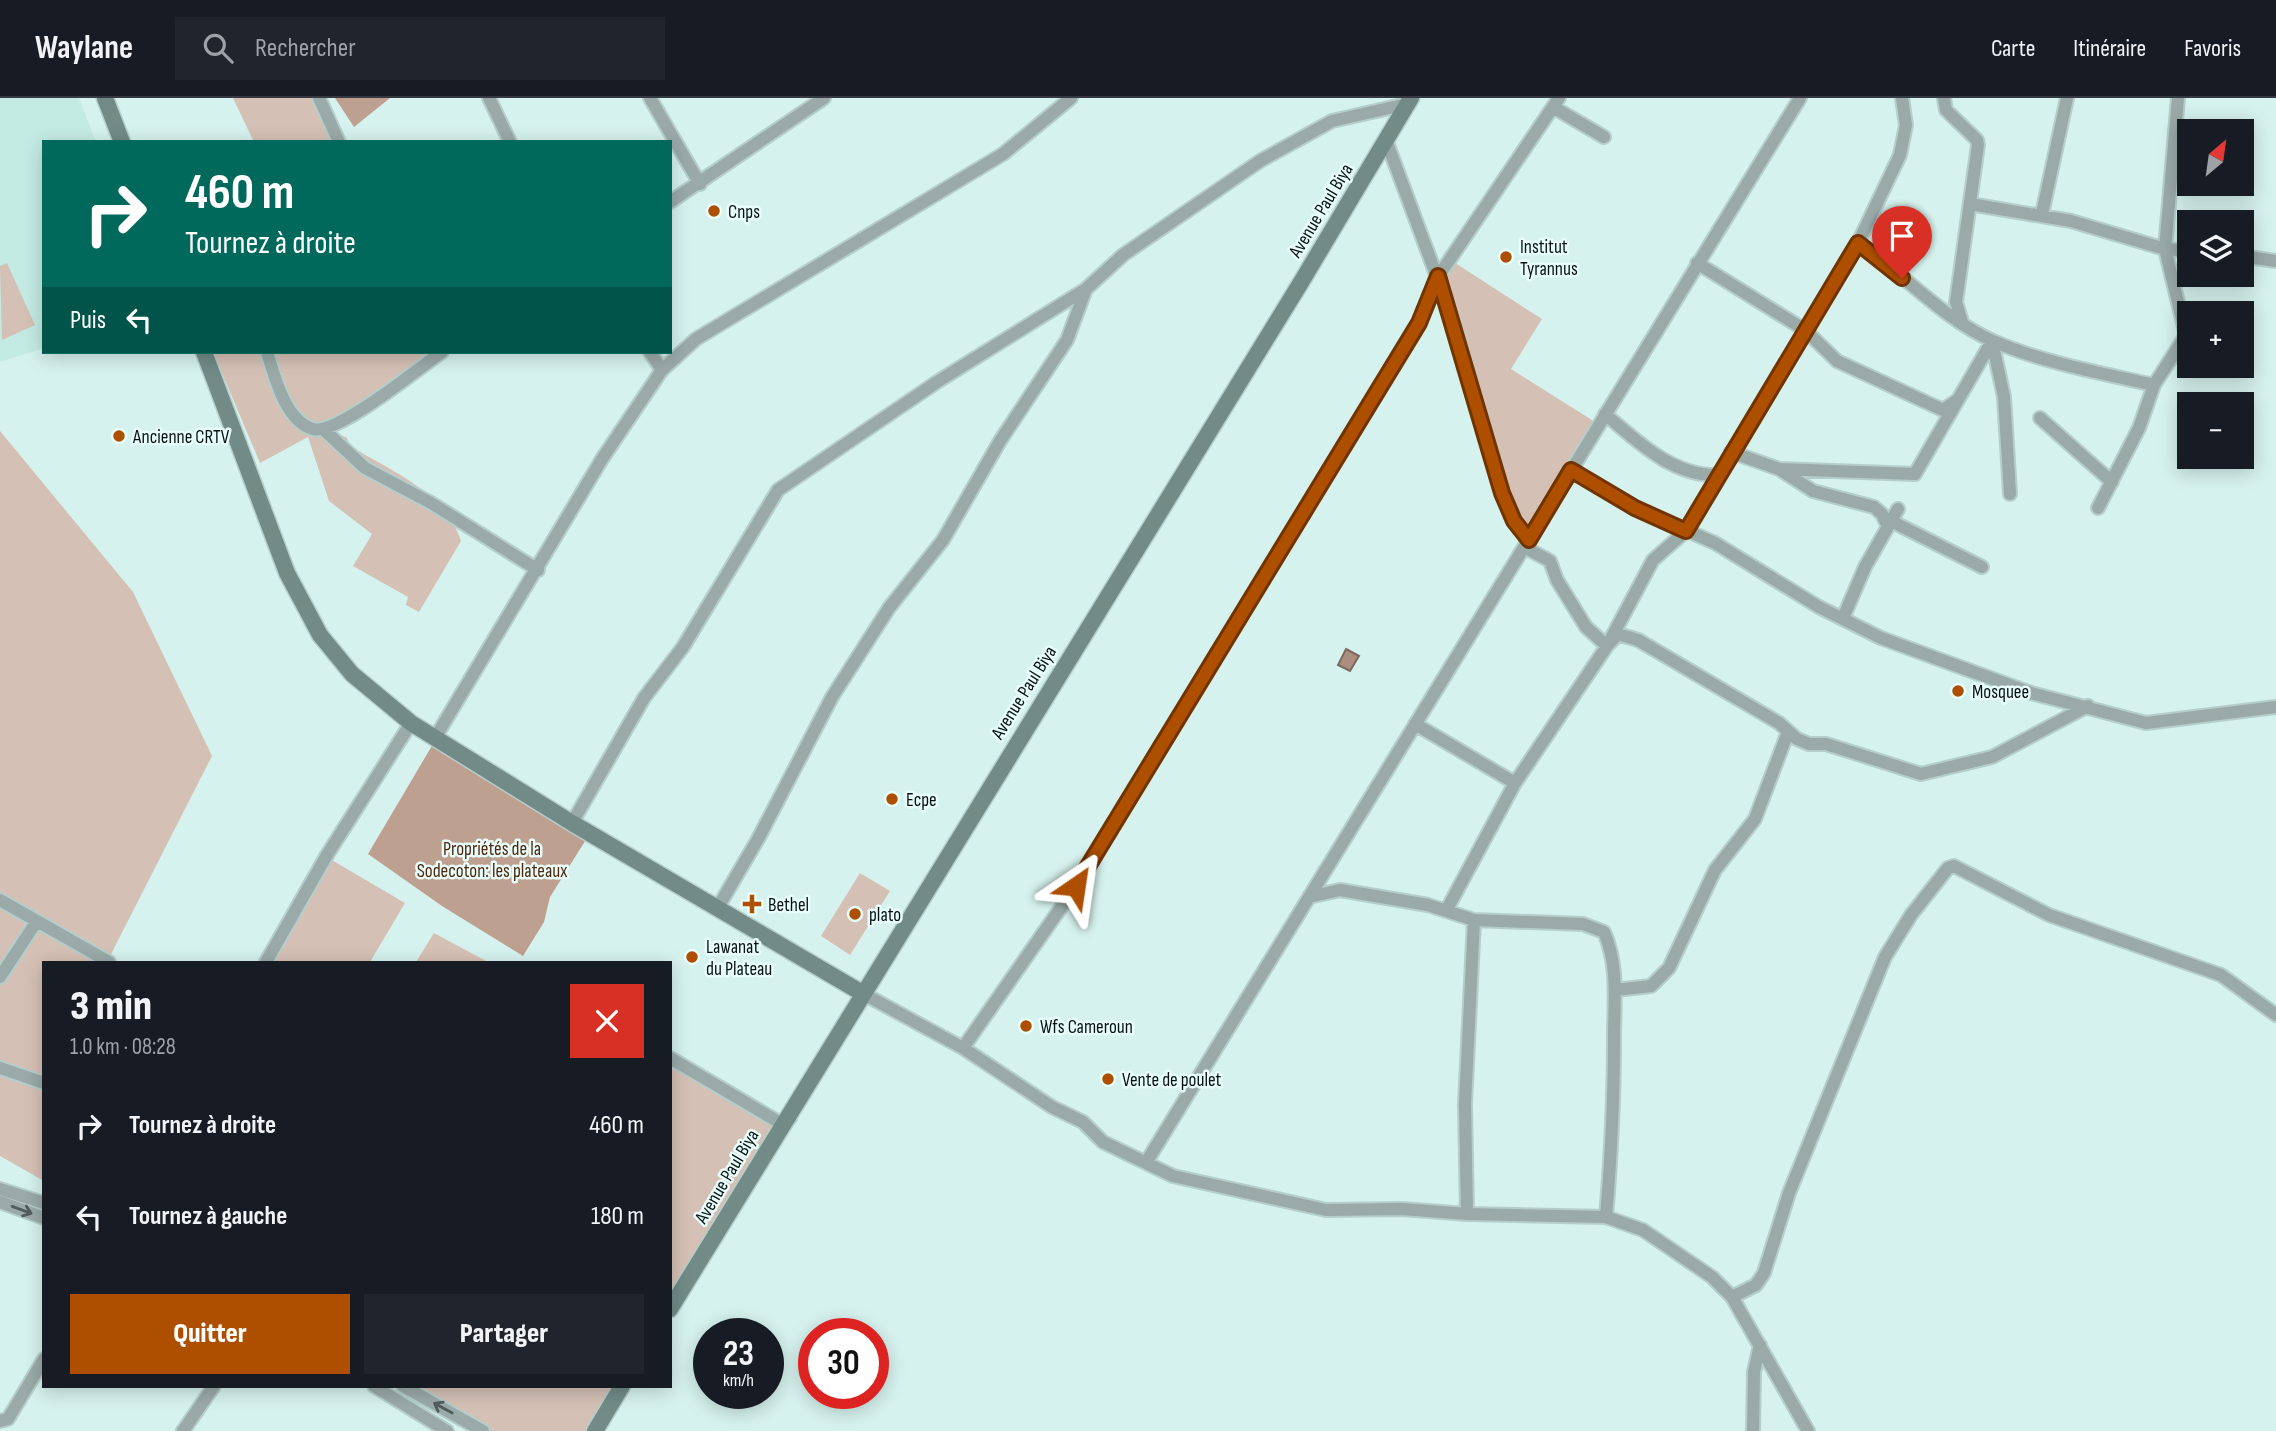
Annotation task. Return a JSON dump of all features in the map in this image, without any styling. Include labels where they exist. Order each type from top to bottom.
[{"type":"main road","points":[[105,98],[121,140]]},
{"type":"main road","name":"Avenue Paul Biya","points":[[672,1305],[1409,101]]},
{"type":"main road","points":[[205,354],[287,573],[320,635],[352,674],[411,723],[572,823],[862,993]]},
{"type":"main road","points":[[594,1431],[621,1388]]},
{"type":"street","points":[[319,98],[339,140]]},
{"type":"street","points":[[489,98],[509,140]]},
{"type":"street","points":[[650,98],[700,184]]},
{"type":"street","points":[[672,201],[824,98]]},
{"type":"street","points":[[435,738],[602,459],[662,370],[696,340],[1003,154],[1071,98]]},
{"type":"street","points":[[1147,1161],[1800,98]]},
{"type":"street","points":[[1446,911],[1516,783],[1607,646],[1653,560],[1686,531],[1858,243],[1902,147],[1906,125],[1902,98]]},
{"type":"street","points":[[1944,98],[1947,110],[1976,139],[1978,145],[1956,302],[1962,322]]},
{"type":"street","points":[[2042,214],[2067,98]]},
{"type":"street","points":[[2098,508],[2139,428],[2154,385],[2186,335],[2165,249],[2178,98]]},
{"type":"street","points":[[572,823],[644,698],[683,647],[778,490],[937,382],[1086,289],[1123,255],[1179,215],[1307,134],[1332,121],[1409,101]]},
{"type":"street","points":[[963,1048],[1076,886],[1419,323],[1438,276],[1556,103],[1604,137]]},
{"type":"street","points":[[1386,140],[1438,276],[1502,493],[1514,521],[1526,543],[1550,561],[1578,615],[1594,638],[1607,646]]},
{"type":"street","points":[[1970,204],[2042,214],[2165,249],[2177,250]]},
{"type":"street","points":[[1858,243],[1962,322],[1992,341],[2080,368],[2154,385]]},
{"type":"street","points":[[2254,258],[2276,261]]},
{"type":"street","points":[[1697,263],[1805,330],[1837,361],[1943,410],[1961,398]]},
{"type":"street","points":[[717,909],[758,839],[832,697],[889,608],[943,540],[1000,441],[1067,340],[1086,289]]},
{"type":"street","points":[[1779,469],[1915,474],[1992,341]]},
{"type":"street","points":[[1992,341],[2004,397],[2010,494]]},
{"type":"street","points":[[268,354],[275,380],[293,413],[305,425],[323,429],[365,468],[431,503],[538,570]]},
{"type":"street","points":[[323,429],[370,403],[439,354]]},
{"type":"street","points":[[651,354],[662,370]]},
{"type":"street","points":[[1605,414],[1654,456],[1700,474],[1717,475]]},
{"type":"street","points":[[2040,418],[2112,482]]},
{"type":"street","points":[[1731,452],[1779,469],[1813,491],[1874,508],[1889,524],[1982,567]]},
{"type":"street","points":[[1571,470],[1635,508],[1715,543],[1752,569],[1881,638],[2031,693],[2146,723],[2276,707]]},
{"type":"street","points":[[1843,618],[1865,567],[1898,509]]},
{"type":"street","points":[[1607,646],[1618,634],[1638,640],[1779,723],[1788,732],[1809,744],[1826,744],[1920,774],[1992,757],[2088,706]]},
{"type":"street","points":[[267,961],[327,855],[411,723]]},
{"type":"street","points":[[1415,724],[1516,783]]},
{"type":"street","points":[[1615,990],[1651,986],[1669,968],[1715,870],[1755,819],[1788,732]]},
{"type":"street","points":[[1732,1297],[1756,1285],[1764,1273],[1788,1193],[1885,957],[1910,915],[1948,868],[1954,866],[2049,915],[2221,975],[2276,1014]]},
{"type":"street","points":[[1309,897],[1340,890],[1392,897],[1474,920],[1558,921],[1583,924],[1604,932],[1612,952],[1615,990],[1614,1101],[1606,1217]]},
{"type":"street","points":[[0,900],[107,961]]},
{"type":"street","points":[[1467,1214],[1465,1104],[1474,920]]},
{"type":"street","points":[[2,971],[37,921]]},
{"type":"street","points":[[862,993],[963,1048],[1052,1107],[1083,1122],[1103,1142],[1147,1161],[1173,1176],[1326,1210],[1402,1209],[1467,1214],[1606,1217],[1643,1230],[1712,1277],[1732,1297],[1808,1431]]},
{"type":"street","points":[[672,1059],[782,1124]]},
{"type":"street","points":[[0,1068],[42,1082]]},
{"type":"street","points":[[0,1189],[42,1202]]},
{"type":"street","points":[[0,1202],[42,1216]]},
{"type":"street","points":[[1753,1431],[1754,1372],[1760,1345]]},
{"type":"street","points":[[6,1424],[42,1362]]},
{"type":"street","points":[[183,1431],[213,1388]]},
{"type":"street","points":[[376,1388],[447,1431]]},
{"type":"street","points":[[407,1388],[483,1431]]},
{"type":"shaded area","points":[[0,98],[79,98],[95,140],[42,140],[42,349],[0,362]]},
{"type":"shaded area","points":[[233,98],[324,98],[345,140],[253,140]]},
{"type":"shaded area","points":[[1452,261],[1542,319],[1511,369],[1595,422],[1529,540],[1514,521],[1438,277]]},
{"type":"shaded area","points":[[7,263],[35,325],[2,340],[0,266]]},
{"type":"shaded area","points":[[214,354],[426,354],[368,400],[327,428],[347,438],[350,446],[415,484],[443,509],[453,524],[461,541],[419,612],[406,605],[408,597],[353,566],[372,534],[329,501],[308,437],[260,463]]},
{"type":"shaded area","points":[[0,431],[133,592],[212,756],[108,961],[42,961],[42,1180],[0,1156]]},
{"type":"shaded area","points":[[1346,649],[1359,656],[1350,671],[1338,665]]},
{"type":"shaded area","points":[[330,859],[405,903],[371,961],[269,961]]},
{"type":"shaded area","name":"plato","points":[[860,873],[890,891],[850,955],[821,936]]},
{"type":"shaded area","points":[[434,933],[486,961],[417,961]]},
{"type":"shaded area","points":[[672,1064],[782,1124],[672,1306]]},
{"type":"shaded area","points":[[409,1388],[621,1388],[595,1431],[484,1431]]},
{"type":"green space","points":[[335,98],[390,98],[354,127]]},
{"type":"green space","name":"Propriétés de la Sodecoton: les plateaux","points":[[433,744],[587,838],[550,897],[544,922],[523,956],[442,906],[368,854]]},
{"type":"place","name":"Cnps","points":[[714,211]]},
{"type":"place","name":"Institut Tyrannus","points":[[1506,257]]},
{"type":"place","name":"Ancienne CRTV","points":[[119,436]]},
{"type":"place","name":"Mosquee","points":[[1958,691]]},
{"type":"place","name":"Ecpe","points":[[892,799]]},
{"type":"place","name":"Bethel","points":[[752,904]]},
{"type":"place","name":"plato","points":[[855,914]]},
{"type":"place","name":"Lawanat du Plateau","points":[[692,957]]},
{"type":"place","name":"Wfs Cameroun","points":[[1026,1026]]},
{"type":"place","name":"Vente de poulet","points":[[1108,1079]]},
{"type":"route","points":[[1076,886],[1419,323],[1438,276],[1502,493],[1514,521],[1529,540],[1571,470],[1635,508],[1686,531],[1858,243],[1902,278]]}]
